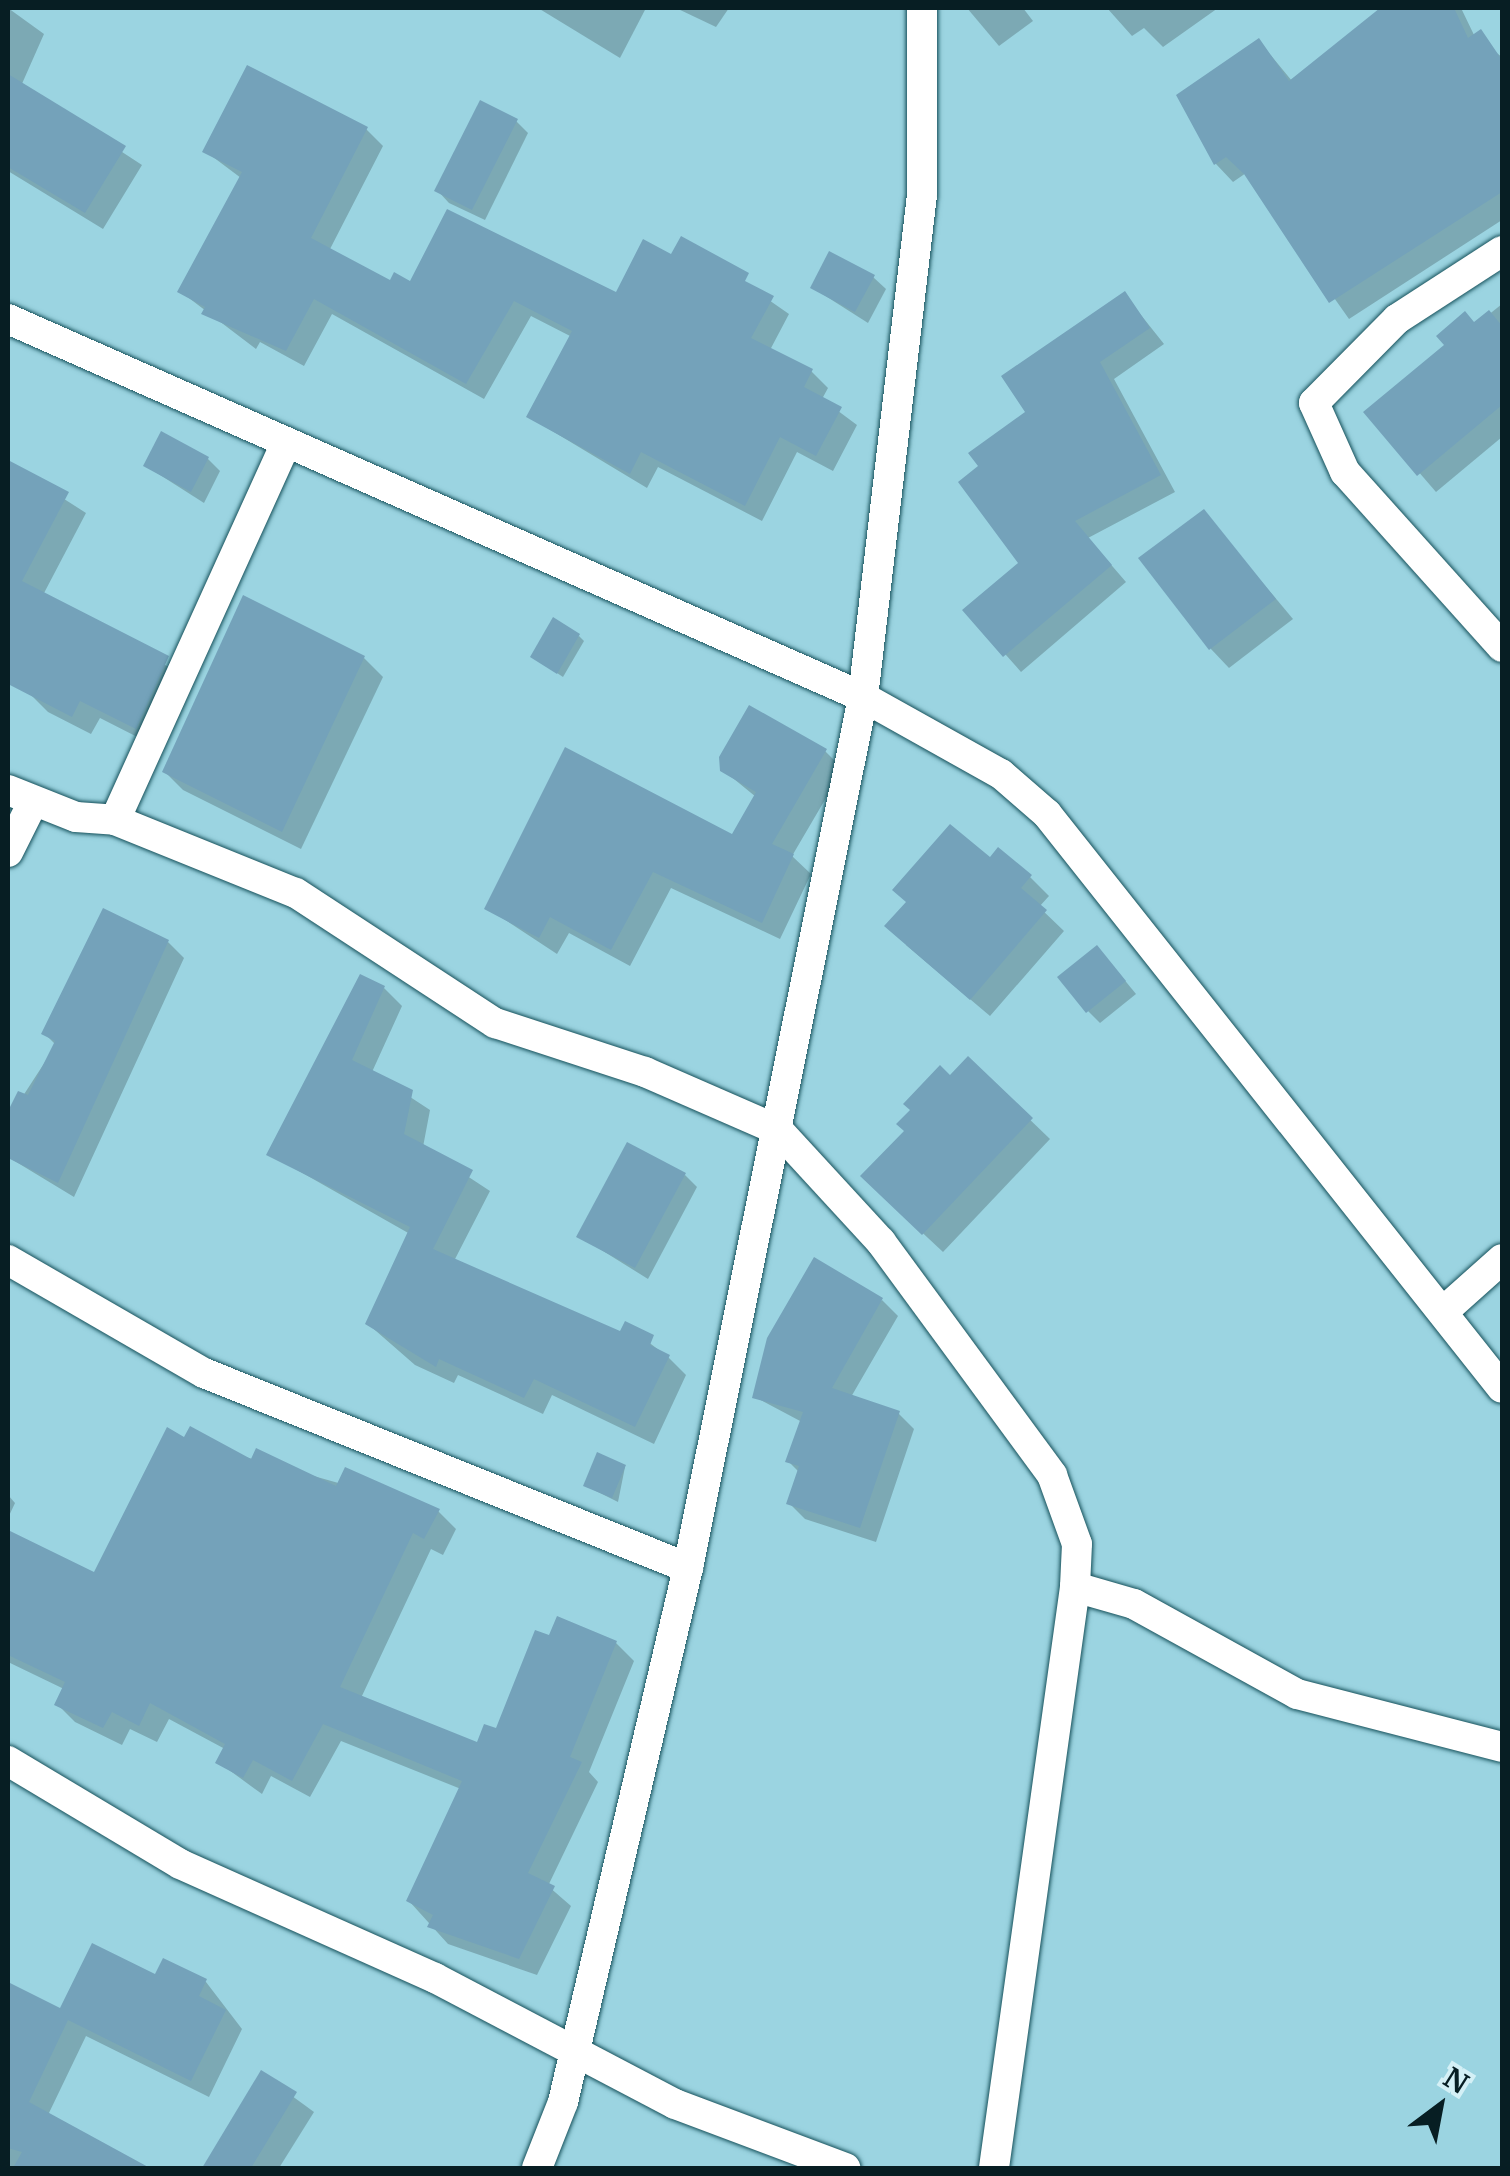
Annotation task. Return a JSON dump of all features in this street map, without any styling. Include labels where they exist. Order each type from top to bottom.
[{"type":"street","points":[[538,2168],[573,2051],[688,1568],[862,697],[920,214],[922,8]]},
{"type":"street","points":[[1502,251],[1397,319],[1314,403],[1345,472],[1502,646]]},
{"type":"street","points":[[8,318],[935,732],[1047,814],[1445,1310],[1502,1388]]},
{"type":"street","points":[[115,820],[286,444]]},
{"type":"street","points":[[8,852],[20,796],[115,820],[296,894],[495,1023],[646,1072],[778,1130],[881,1242],[1052,1475],[1077,1544],[1075,1587],[994,2168]]},
{"type":"street","points":[[1445,1310],[1502,1258]]},
{"type":"street","points":[[8,1260],[204,1373],[688,1568]]},
{"type":"street","points":[[1075,1587],[1134,1604],[1296,1694],[1501,1741]]},
{"type":"street","points":[[8,1760],[180,1864],[573,2051],[674,2104],[844,2168]]},
{"type":"building","points":[[1380,8],[1454,8],[1468,38],[1481,29],[1502,60],[1502,192],[1329,303],[1244,174],[1226,157],[1214,165],[1176,95],[1259,38],[1289,81]]},
{"type":"building","points":[[247,65],[368,127],[311,238],[390,280],[394,272],[410,281],[447,209],[616,292],[643,239],[671,254],[681,236],[749,273],[745,281],[774,296],[751,338],[813,369],[804,387],[842,407],[816,456],[780,437],[745,506],[641,452],[630,474],[526,417],[572,331],[514,301],[466,384],[314,299],[286,351],[201,314],[205,307],[177,292],[242,172],[202,152]]},
{"type":"building","points":[[8,74],[126,146],[85,213],[8,167]]},
{"type":"building","points":[[480,100],[518,119],[472,210],[434,191]]},
{"type":"building","points":[[829,251],[875,275],[855,312],[810,288]]},
{"type":"building","points":[[1125,291],[1150,328],[1100,362],[1161,475],[1075,521],[1112,565],[1003,657],[962,610],[1018,563],[958,482],[978,466],[968,453],[1025,412],[1001,376]]},
{"type":"building","points":[[1489,310],[1502,326],[1502,405],[1417,476],[1363,412],[1444,345],[1436,336],[1465,311],[1474,322]]},
{"type":"building","points":[[161,431],[209,457],[191,492],[143,466]]},
{"type":"building","points":[[8,460],[69,492],[22,581],[169,656],[136,729],[80,701],[72,717],[8,684]]},
{"type":"building","points":[[1204,509],[1276,599],[1209,650],[1138,558]]},
{"type":"building","points":[[243,595],[365,656],[282,832],[162,772]]},
{"type":"building","points":[[553,617],[580,634],[557,674],[530,657]]},
{"type":"building","points":[[749,705],[827,749],[772,844],[794,854],[762,923],[653,872],[611,950],[550,917],[539,938],[484,909],[565,747],[732,834],[756,792],[720,771],[719,757]]},
{"type":"building","points":[[950,824],[990,857],[998,847],[1032,875],[1021,888],[1047,910],[970,1000],[884,926],[906,902],[892,890]]},
{"type":"building","points":[[103,908],[169,940],[58,1183],[8,1158],[8,1111],[18,1091],[28,1095],[55,1041],[41,1034]]},
{"type":"building","points":[[1097,945],[1126,981],[1086,1013],[1057,977]]},
{"type":"building","points":[[360,974],[385,986],[352,1060],[413,1090],[404,1134],[473,1170],[433,1249],[620,1331],[625,1321],[654,1335],[650,1345],[670,1355],[635,1427],[534,1379],[524,1398],[439,1359],[436,1367],[365,1324],[410,1227],[266,1155]]},
{"type":"building","points":[[968,1056],[1033,1118],[922,1235],[860,1176],[904,1131],[896,1124],[910,1110],[903,1104],[940,1065],[950,1075]]},
{"type":"building","points":[[627,1142],[686,1173],[635,1268],[576,1237]]},
{"type":"building","points":[[814,1257],[883,1298],[832,1388],[900,1411],[860,1528],[786,1504],[799,1466],[785,1462],[803,1412],[752,1398],[767,1338]]},
{"type":"building","points":[[190,1426],[251,1459],[256,1448],[336,1486],[345,1467],[440,1509],[424,1539],[413,1533],[340,1687],[477,1742],[484,1724],[496,1728],[535,1630],[549,1635],[557,1616],[617,1641],[570,1757],[582,1762],[528,1873],[555,1886],[519,1959],[427,1927],[433,1915],[406,1901],[462,1781],[323,1724],[292,1781],[253,1760],[243,1778],[215,1763],[225,1744],[150,1703],[139,1726],[112,1712],[103,1728],[54,1705],[65,1682],[8,1655],[8,1530],[94,1572],[167,1427],[184,1437]]},
{"type":"building","points":[[597,1452],[626,1465],[612,1498],[583,1486]]},
{"type":"building","points":[[92,1943],[155,1974],[163,1958],[207,1979],[199,1996],[226,2010],[191,2081],[68,2020],[29,2102],[150,2168],[13,2168],[22,2152],[8,2148],[8,1982],[60,2008]]},
{"type":"building","points":[[261,2070],[297,2092],[251,2168],[202,2168]]}]
